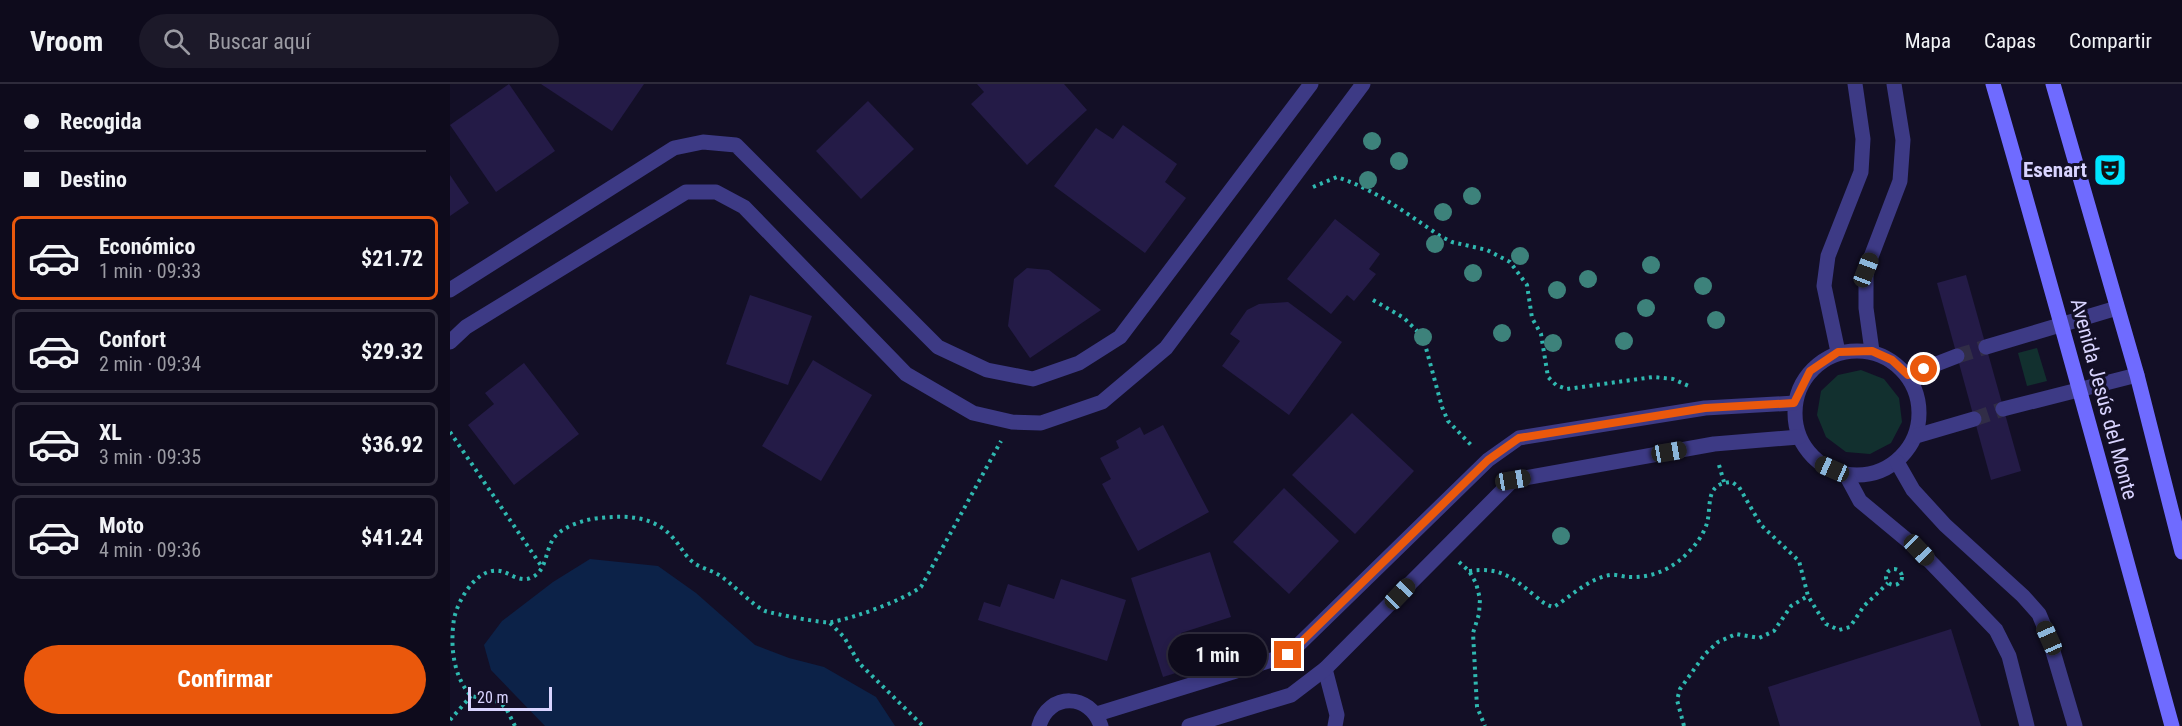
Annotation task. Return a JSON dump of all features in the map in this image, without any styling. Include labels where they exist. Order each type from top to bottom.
[{"type":"main road","name":"Avenida Jesús del Monte","points":[[1993,84],[2063,324],[2079,391],[2172,726]]},
{"type":"main road","name":"Avenida Jesús del Monte","points":[[2052,84],[2137,375],[2182,552]]},
{"type":"street","points":[[450,290],[674,148],[703,142],[736,145],[938,347],[987,370],[1033,380],[1079,363],[1120,337],[1311,84]]},
{"type":"street","points":[[450,342],[466,327],[686,192],[716,192],[744,207],[906,375],[973,413],[1012,422],[1041,423],[1102,402],[1166,348],[1364,84]]},
{"type":"street","points":[[1838,352],[1824,286],[1828,256],[1862,172],[1863,140],[1855,84]]},
{"type":"street","points":[[1872,351],[1866,308],[1866,270],[1900,181],[1903,140],[1894,84]]},
{"type":"street","points":[[1986,347],[2117,308]]},
{"type":"street","points":[[1872,351],[1892,360],[1908,375],[1920,404],[1916,436],[1897,462],[1873,474],[1846,476],[1818,463],[1799,437],[1794,403],[1810,371],[1838,352],[1872,351]]},
{"type":"street","points":[[1908,375],[1957,356]]},
{"type":"street","points":[[2003,409],[2137,375]]},
{"type":"street","points":[[1039,726],[1043,714],[1059,702],[1080,702],[1099,720],[1288,655],[1488,460],[1519,438],[1705,408],[1794,403]]},
{"type":"street","points":[[1916,436],[1974,419]]},
{"type":"street","points":[[1189,726],[1291,695],[1325,669],[1513,480],[1714,444],[1799,437]]},
{"type":"street","points":[[1897,462],[1913,490],[1921,499],[2039,614],[2049,638],[2075,726]]},
{"type":"street","points":[[1846,476],[1860,501],[1919,550],[1996,630],[2009,656],[2027,726]]},
{"type":"street","points":[[1325,669],[1337,715],[1335,726]]},
{"type":"path","points":[[1300,170],[1314,188],[1337,177],[1353,182],[1372,190],[1440,236],[1452,242],[1500,255],[1510,262],[1527,285],[1532,318],[1543,343],[1548,377],[1556,385],[1567,389],[1653,377],[1673,379],[1697,392],[1705,408]]},
{"type":"path","points":[[1373,300],[1404,318],[1423,336],[1432,363],[1435,386],[1448,421],[1488,460]]},
{"type":"path","points":[[515,726],[506,708],[499,702],[471,696],[457,675],[451,633],[460,601],[479,576],[488,571],[503,571],[514,577],[527,579],[537,575],[552,541],[559,532],[596,518],[621,517],[656,521],[696,565],[717,573],[764,610],[830,623],[907,597],[921,587],[1012,422]]},
{"type":"path","points":[[450,432],[542,567]]},
{"type":"path","points":[[1714,444],[1724,482]]},
{"type":"path","points":[[1485,726],[1477,707],[1473,633],[1479,614],[1480,599],[1476,583],[1469,571],[1495,570],[1506,574],[1545,605],[1554,607],[1580,589],[1611,575],[1647,577],[1679,561],[1693,547],[1707,522],[1707,507],[1711,492],[1724,482],[1732,482],[1739,487],[1761,525],[1798,561],[1808,596],[1826,624],[1839,630],[1850,627],[1864,606],[1888,583]]},
{"type":"path","points":[[1894,568],[1901,573],[1900,583],[1895,586],[1888,583],[1885,578],[1888,571],[1894,568]]},
{"type":"path","points":[[1684,726],[1677,700],[1680,689],[1705,654],[1718,642],[1736,634],[1759,638],[1774,631],[1791,606],[1808,596]]},
{"type":"path","points":[[830,623],[844,637],[860,663],[923,726]]},
{"type":"path","points":[[450,720],[471,696]]},
{"type":"green space","points":[[2037,348],[2047,381],[2027,386],[2018,353]]},
{"type":"green space","points":[[1861,370],[1884,379],[1899,398],[1902,422],[1891,443],[1870,454],[1846,452],[1826,437],[1817,415],[1821,391],[1838,375]]},
{"type":"water","points":[[590,559],[658,566],[696,593],[755,645],[789,658],[824,667],[876,697],[895,726],[545,726],[491,670],[484,645],[502,621],[553,582]]},
{"type":"building","points":[[509,84],[555,151],[496,192],[450,125]]},
{"type":"building","points":[[541,84],[644,84],[612,131]]},
{"type":"building","points":[[977,84],[1064,84],[1087,110],[1027,165],[971,104],[984,92]]},
{"type":"building","points":[[868,101],[914,149],[861,199],[816,151]]},
{"type":"building","points":[[1123,125],[1177,164],[1165,182],[1186,198],[1145,253],[1054,186],[1096,128],[1113,139]]},
{"type":"building","points":[[450,175],[469,203],[450,216]]},
{"type":"building","points":[[1335,219],[1380,254],[1369,269],[1376,274],[1354,301],[1347,295],[1331,314],[1287,279]]},
{"type":"building","points":[[1027,268],[1049,270],[1101,310],[1030,358],[1008,326],[1014,279]]},
{"type":"building","points":[[1966,275],[2021,471],[1991,480],[1937,283]]},
{"type":"building","points":[[750,295],[812,316],[788,385],[726,364]]},
{"type":"building","points":[[1288,302],[1342,342],[1289,415],[1222,366],[1240,341],[1230,334],[1247,310],[1259,304]]},
{"type":"building","points":[[813,360],[872,395],[821,481],[762,446]]},
{"type":"building","points":[[524,363],[579,434],[514,485],[468,425],[494,404],[485,393]]},
{"type":"building","points":[[1352,413],[1414,471],[1355,534],[1292,475]]},
{"type":"building","points":[[1163,425],[1209,512],[1138,551],[1102,484],[1111,479],[1100,458],[1119,448],[1116,441],[1140,427],[1144,435]]},
{"type":"building","points":[[1284,488],[1339,541],[1289,594],[1233,542]]},
{"type":"building","points":[[1210,552],[1231,617],[1181,633],[1192,668],[1163,677],[1131,578]]},
{"type":"building","points":[[1061,579],[1126,600],[1107,661],[978,620],[984,602],[1000,607],[1008,584],[1054,599]]},
{"type":"building","points":[[1951,629],[1981,726],[1780,726],[1768,687]]},
{"type":"tunnel","points":[[1957,356],[1986,347]]},
{"type":"tunnel","points":[[1974,419],[2003,409]]},
{"type":"place","name":"Esenart","points":[[2110,170]]},
{"type":"route","points":[[1288,655],[1488,460],[1519,438],[1705,408],[1794,403],[1810,371],[1838,352],[1872,351],[1892,360],[1908,375],[1924,369]]}]
